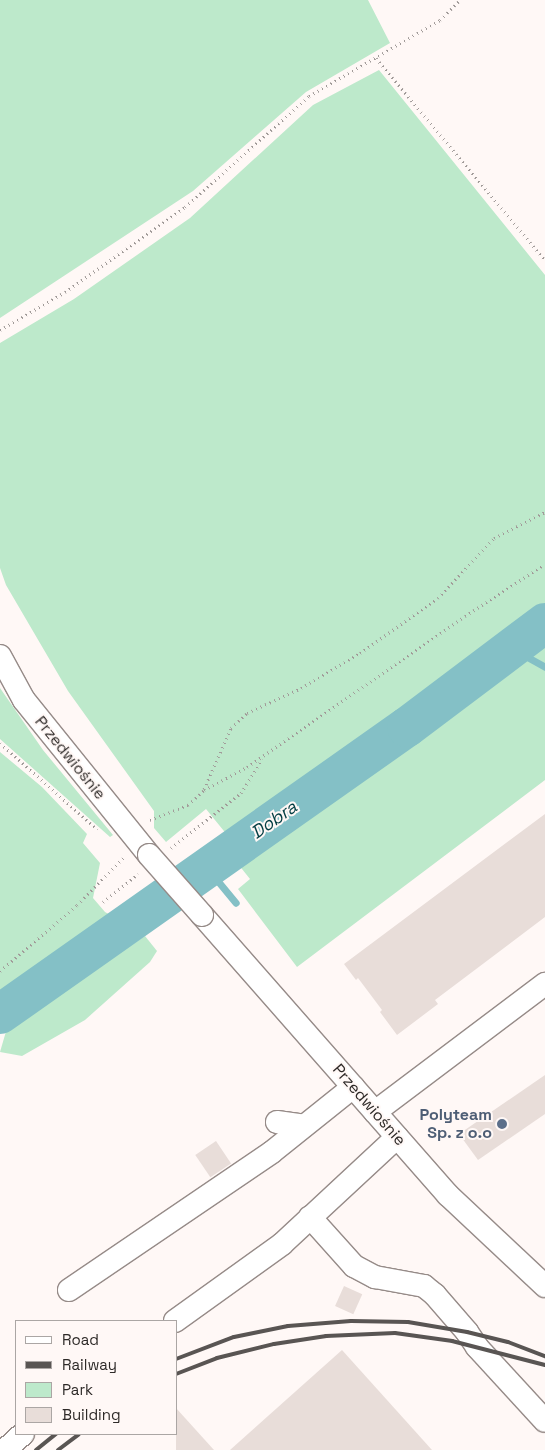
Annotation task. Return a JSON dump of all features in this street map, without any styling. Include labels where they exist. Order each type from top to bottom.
[{"type":"street","name":"Przedwiośnie","points":[[0,656],[24,700],[143,858],[202,915],[448,1195],[545,1286]]},
{"type":"street","points":[[375,1112],[545,984]]},
{"type":"street","points":[[69,1290],[96,1262],[156,1221],[272,1152],[353,1087]]},
{"type":"street","points":[[277,1122],[304,1126]]},
{"type":"street","points":[[175,1320],[282,1244],[397,1137]]},
{"type":"street","points":[[310,1217],[354,1266],[375,1277],[424,1286],[435,1295],[467,1332],[477,1347],[545,1421]]},
{"type":"street","points":[[5,1450],[22,1435]]},
{"type":"path","points":[[0,330],[65,292],[185,207],[309,96],[440,20],[460,0]]},
{"type":"path","points":[[376,58],[545,260]]},
{"type":"path","points":[[204,790],[231,728],[247,713],[301,688],[360,653],[438,598],[494,538],[545,512]]},
{"type":"path","points":[[145,823],[188,805],[204,790],[263,756],[465,616],[545,564]]},
{"type":"path","points":[[0,743],[101,833]]},
{"type":"path","points":[[171,848],[241,793],[263,756]]},
{"type":"path","points":[[0,971],[77,905],[126,854],[143,858],[103,902]]},
{"type":"green space","points":[[0,0],[368,0],[390,43],[306,92],[193,191],[0,318]]},
{"type":"green space","points":[[379,70],[545,275],[545,605],[543,607],[545,613],[545,780],[297,967],[238,889],[250,879],[234,859],[358,767],[345,752],[228,836],[206,809],[166,842],[154,828],[154,811],[68,691],[6,585],[0,568],[0,343],[74,299],[190,218],[313,105]]},
{"type":"green space","points":[[0,688],[43,750],[113,835],[110,837],[0,739]]},
{"type":"green space","points":[[0,752],[42,787],[87,834],[83,843],[100,863],[93,898],[105,912],[116,918],[3,997],[0,992]]},
{"type":"green space","points":[[145,936],[157,951],[150,962],[85,1020],[22,1056],[0,1052],[7,1028]]},
{"type":"building","points":[[545,814],[545,917],[435,1000],[438,1004],[397,1035],[380,1012],[382,1010],[358,978],[356,980],[344,964]]},
{"type":"building","name":"Polyteam Sp. z o.o","points":[[545,1075],[545,1114],[478,1160],[459,1134]]},
{"type":"building","points":[[216,1141],[231,1163],[210,1177],[195,1155]]},
{"type":"building","points":[[344,1286],[362,1294],[353,1314],[335,1306]]},
{"type":"building","points":[[342,1350],[432,1450],[230,1450]]},
{"type":"building","points":[[178,1410],[214,1450],[176,1450],[176,1435],[178,1435]]},
{"type":"waterway","name":"Dobra","points":[[0,1014],[407,727],[545,623]]},
{"type":"waterway","points":[[511,648],[545,667]]},
{"type":"waterway","points":[[207,868],[236,903]]},
{"type":"railway","points":[[178,1358],[234,1337],[288,1326],[351,1321],[408,1322],[467,1332],[508,1342],[545,1356]]},
{"type":"railway","points":[[178,1373],[217,1358],[274,1344],[326,1336],[395,1333],[452,1341],[545,1365]]},
{"type":"railway","points":[[36,1450],[55,1435]]},
{"type":"railway","points":[[58,1450],[78,1435]]},
{"type":"place","name":"Polyteam Sp. z o.o","points":[[502,1124]]}]
